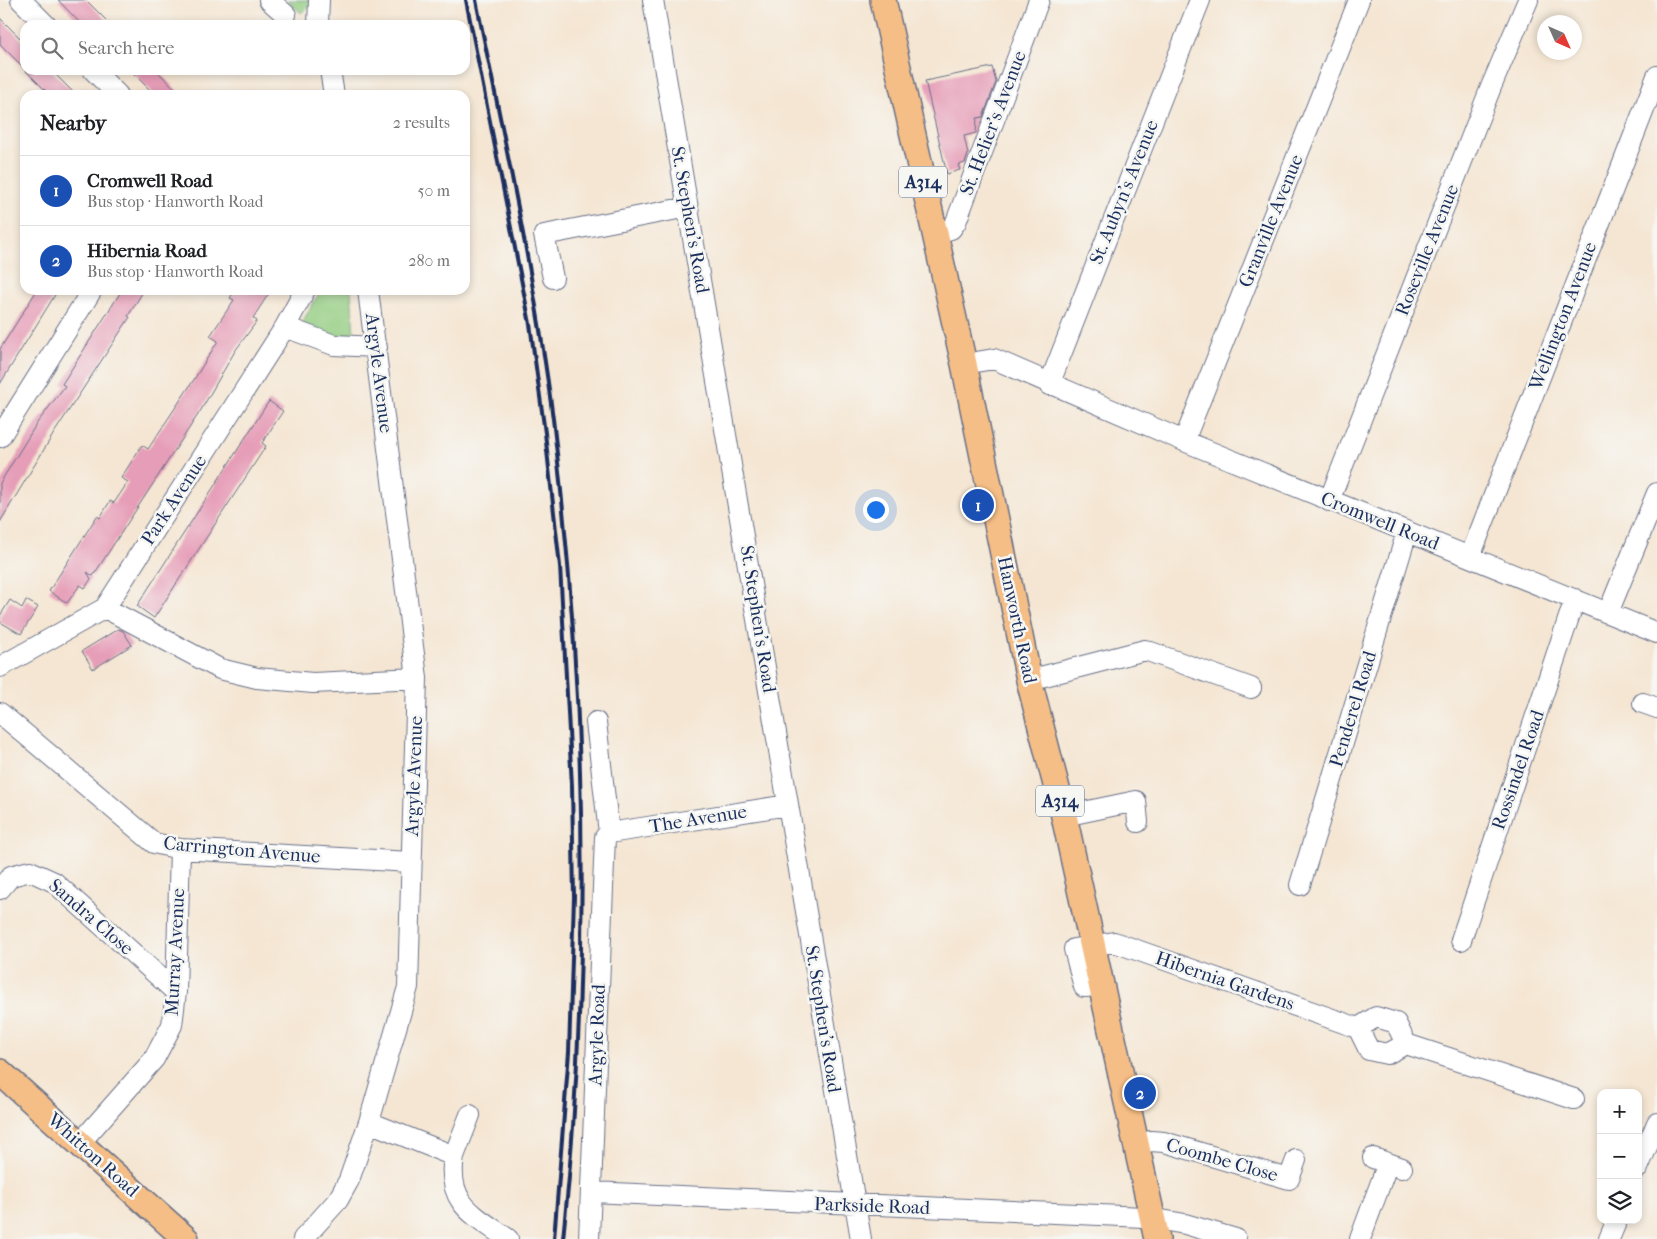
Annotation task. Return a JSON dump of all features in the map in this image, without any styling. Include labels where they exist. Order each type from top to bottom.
[{"type":"main road","name":"Hanworth Road","points":[[882,0],[964,364],[1029,680],[1064,816],[1155,1229]]},
{"type":"main road","name":"Whitton Road","points":[[0,1072],[186,1239]]},
{"type":"street","points":[[21,0],[41,20]]},
{"type":"street","points":[[269,0],[299,20]]},
{"type":"street","points":[[304,20],[319,0]]},
{"type":"street","name":"St. Stephen's Road","points":[[653,0],[860,1239]]},
{"type":"street","name":"St. Helier's Avenue","points":[[934,234],[951,229],[956,222],[1039,0]]},
{"type":"street","name":"St. Aubyn's Avenue","points":[[1049,384],[1200,0]]},
{"type":"street","name":"Granville Avenue","points":[[1184,441],[1359,0]]},
{"type":"street","name":"Roseville Avenue","points":[[1329,501],[1491,87],[1528,0]]},
{"type":"street","points":[[98,75],[113,90]]},
{"type":"street","points":[[331,75],[333,90]]},
{"type":"street","name":"Wellington Avenue","points":[[1470,557],[1657,76]]},
{"type":"street","points":[[553,278],[544,235],[688,208]]},
{"type":"street","points":[[0,437],[89,295]]},
{"type":"street","name":"Park Avenue","points":[[0,667],[105,608],[285,327],[302,295]]},
{"type":"street","name":"Argyle Avenue","points":[[302,1239],[338,1200],[349,1180],[369,1122],[408,986],[417,678],[377,347],[369,295]]},
{"type":"street","points":[[285,327],[334,345],[377,347]]},
{"type":"street","name":"Cromwell Road","points":[[964,364],[994,359],[1049,384],[1329,501],[1657,633]]},
{"type":"street","points":[[1608,613],[1657,493]]},
{"type":"street","name":"Penderel Road","points":[[1300,885],[1407,532]]},
{"type":"street","name":"Rossindel Road","points":[[1461,940],[1575,600]]},
{"type":"street","points":[[105,608],[220,669],[257,678],[313,683],[417,678]]},
{"type":"street","points":[[1029,680],[1145,650],[1251,688]]},
{"type":"street","name":"Carrington Avenue","points":[[0,713],[154,843],[180,849],[411,862]]},
{"type":"street","name":"Argyle Road","points":[[589,1239],[605,837],[609,833],[596,722]]},
{"type":"street","points":[[1064,816],[1136,801],[1138,822]]},
{"type":"street","name":"The Avenue","points":[[609,833],[788,805]]},
{"type":"street","name":"Murray Avenue","points":[[80,1143],[154,1059],[172,1025],[176,992],[180,849]]},
{"type":"street","name":"Sandra Close","points":[[1,897],[11,876],[30,871],[54,882],[176,992]]},
{"type":"street","name":"Hibernia Gardens","points":[[1092,944],[1114,942],[1358,1028]]},
{"type":"street","points":[[1406,1044],[1396,1023],[1376,1017],[1358,1028],[1369,1050],[1387,1054],[1406,1044],[1574,1099]]},
{"type":"street","points":[[470,1115],[454,1156],[452,1168],[458,1198],[467,1210],[508,1239]]},
{"type":"street","points":[[369,1122],[454,1156]]},
{"type":"street","points":[[1642,1158],[1657,1122]]},
{"type":"street","name":"Coombe Close","points":[[1136,1145],[1152,1141],[1164,1142],[1289,1179],[1296,1160]]},
{"type":"street","points":[[1360,1239],[1388,1163]]},
{"type":"street","name":"Parkside Road","points":[[591,1192],[1144,1217],[1155,1229],[1185,1224],[1236,1239]]},
{"type":"street","points":[[1609,1239],[1615,1224]]},
{"type":"green space","points":[[287,0],[312,0],[312,5],[301,13]]},
{"type":"green space","points":[[318,295],[351,295],[354,336],[331,336],[301,324]]},
{"type":"building","points":[[58,0],[86,0],[106,20],[77,20]]},
{"type":"building","points":[[0,18],[20,38],[20,64],[0,44]]},
{"type":"building","points":[[992,67],[996,82],[983,117],[977,118],[976,133],[964,136],[968,154],[965,163],[958,165],[960,170],[947,174],[925,81]]},
{"type":"building","points":[[30,75],[56,75],[71,90],[45,90]]},
{"type":"building","points":[[135,75],[161,75],[177,90],[150,90]]},
{"type":"building","points":[[34,295],[55,295],[0,384],[0,349]]},
{"type":"building","points":[[119,295],[141,295],[128,316],[130,317],[54,433],[0,522],[0,483],[37,423],[65,386],[62,384]]},
{"type":"building","points":[[232,295],[268,295],[253,318],[257,321],[235,351],[201,410],[108,553],[93,576],[87,572],[91,579],[85,588],[80,585],[67,603],[49,591],[97,516],[100,518],[110,501],[114,503],[128,482],[121,478],[142,445],[148,449],[218,341],[210,336],[234,300],[230,298]]},
{"type":"building","points":[[269,401],[283,411],[262,443],[266,446],[154,618],[137,606]]},
{"type":"building","points":[[10,600],[22,608],[26,600],[38,607],[21,634],[0,622],[0,616]]},
{"type":"building","points":[[118,629],[123,631],[132,645],[93,669],[82,651]]},
{"type":"railway","points":[[466,0],[470,20]]},
{"type":"railway","points":[[476,0],[518,209],[546,366],[564,521],[573,624],[581,829],[581,932],[572,1137],[563,1239]]},
{"type":"railway","points":[[470,20],[530,324],[560,566],[572,786],[574,897],[569,1052],[554,1239]]},
{"type":"place","name":"Cromwell Road","points":[[978,505]]},
{"type":"place","name":"Hibernia Road","points":[[1140,1093]]}]
